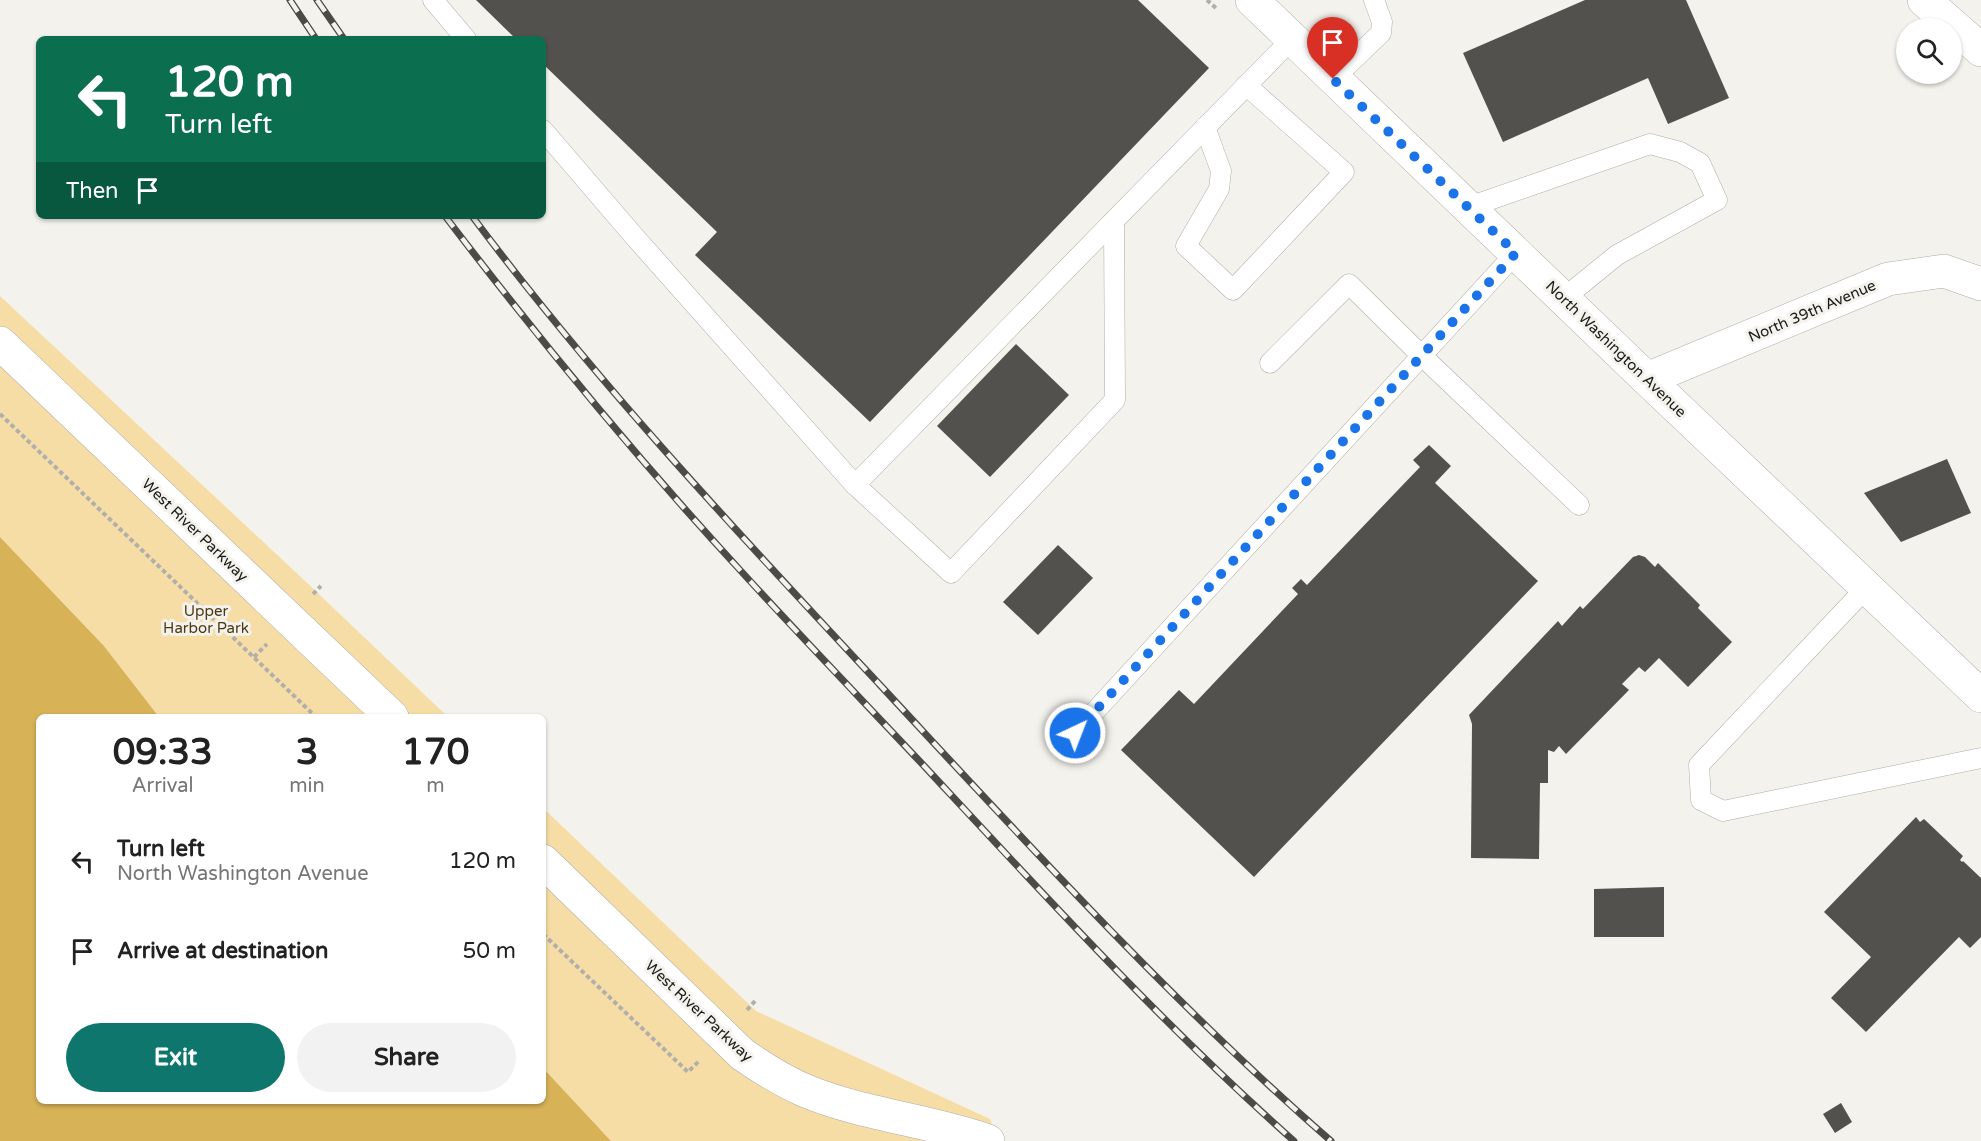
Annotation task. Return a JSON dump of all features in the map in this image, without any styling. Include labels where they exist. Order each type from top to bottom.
[{"type":"main road","name":"North Washington Avenue","points":[[1252,0],[1981,696]]},
{"type":"main road","points":[[1924,0],[1981,50]]},
{"type":"main road","name":"North 39th Avenue","points":[[1647,379],[1888,279],[1944,271],[1981,284]]},
{"type":"main road","name":"West River Parkway","points":[[0,343],[389,714]]},
{"type":"main road","name":"West River Parkway","points":[[546,864],[742,1054],[775,1077],[807,1092],[888,1116],[965,1133],[988,1141]]},
{"type":"lane","points":[[433,0],[463,36]]},
{"type":"lane","points":[[1333,79],[1381,33],[1382,22],[1374,0]]},
{"type":"lane","points":[[855,485],[1292,39]]},
{"type":"lane","points":[[1205,127],[1221,171],[1219,189],[1186,246],[1233,290],[1344,172],[1246,85]]},
{"type":"lane","points":[[546,134],[855,485],[951,573],[1115,400],[1114,221]]},
{"type":"lane","points":[[1468,207],[1650,144],[1680,152],[1700,163],[1718,200],[1617,255],[1564,298]]},
{"type":"lane","points":[[1075,733],[1516,253]]},
{"type":"lane","points":[[1270,363],[1349,284],[1579,505]]},
{"type":"lane","points":[[1867,587],[1699,765],[1701,800],[1723,810],[1981,758]]},
{"type":"path","points":[[0,414],[313,714]]},
{"type":"path","points":[[546,937],[688,1072]]},
{"type":"green space","name":"Upper Harbor Park","points":[[0,296],[445,714],[157,714],[104,646],[0,537]]},
{"type":"green space","points":[[546,811],[756,1011],[990,1119],[998,1141],[611,1141],[546,1071]]},
{"type":"shaded area","points":[[0,537],[104,646],[157,714],[36,714],[36,1104],[546,1104],[546,1071],[611,1141],[0,1141]]},
{"type":"building","points":[[476,0],[1138,0],[1209,68],[870,422],[695,255],[717,232],[546,67],[546,36],[513,36]]},
{"type":"building","points":[[1585,0],[1686,0],[1729,98],[1668,124],[1648,78],[1503,142],[1463,53]]},
{"type":"building","points":[[1016,344],[1069,395],[990,477],[937,426]]},
{"type":"building","points":[[1429,445],[1451,466],[1435,483],[1538,581],[1254,877],[1121,750],[1179,690],[1194,704],[1298,594],[1292,588],[1301,579],[1307,585],[1420,467],[1413,460]]},
{"type":"building","points":[[1947,459],[1971,513],[1901,542],[1864,493]]},
{"type":"building","points":[[1058,545],[1093,578],[1038,635],[1003,602]]},
{"type":"building","points":[[1639,555],[1645,557],[1655,567],[1658,563],[1700,605],[1698,608],[1732,642],[1688,687],[1659,658],[1645,672],[1639,667],[1622,684],[1629,690],[1566,754],[1559,746],[1554,752],[1548,750],[1548,783],[1540,783],[1539,859],[1471,858],[1472,724],[1469,715],[1558,621],[1562,626],[1580,606],[1583,609],[1633,557]]},
{"type":"building","points":[[1916,817],[1920,822],[1924,819],[1963,856],[1960,860],[1981,878],[1981,937],[1970,948],[1959,937],[1866,1032],[1831,998],[1871,957],[1824,912]]},
{"type":"building","points":[[1664,887],[1664,937],[1594,937],[1594,889]]},
{"type":"building","points":[[1841,1103],[1852,1122],[1835,1133],[1823,1114]]},
{"type":"railway","points":[[290,0],[314,36]]},
{"type":"railway","points":[[317,0],[342,36]]},
{"type":"railway","points":[[447,219],[588,396],[763,595],[1151,1006],[1294,1141]]},
{"type":"railway","points":[[474,219],[519,278],[618,398],[827,628],[1099,919],[1213,1032],[1331,1141]]},
{"type":"route","points":[[1075,733],[1516,253],[1333,79]]}]
